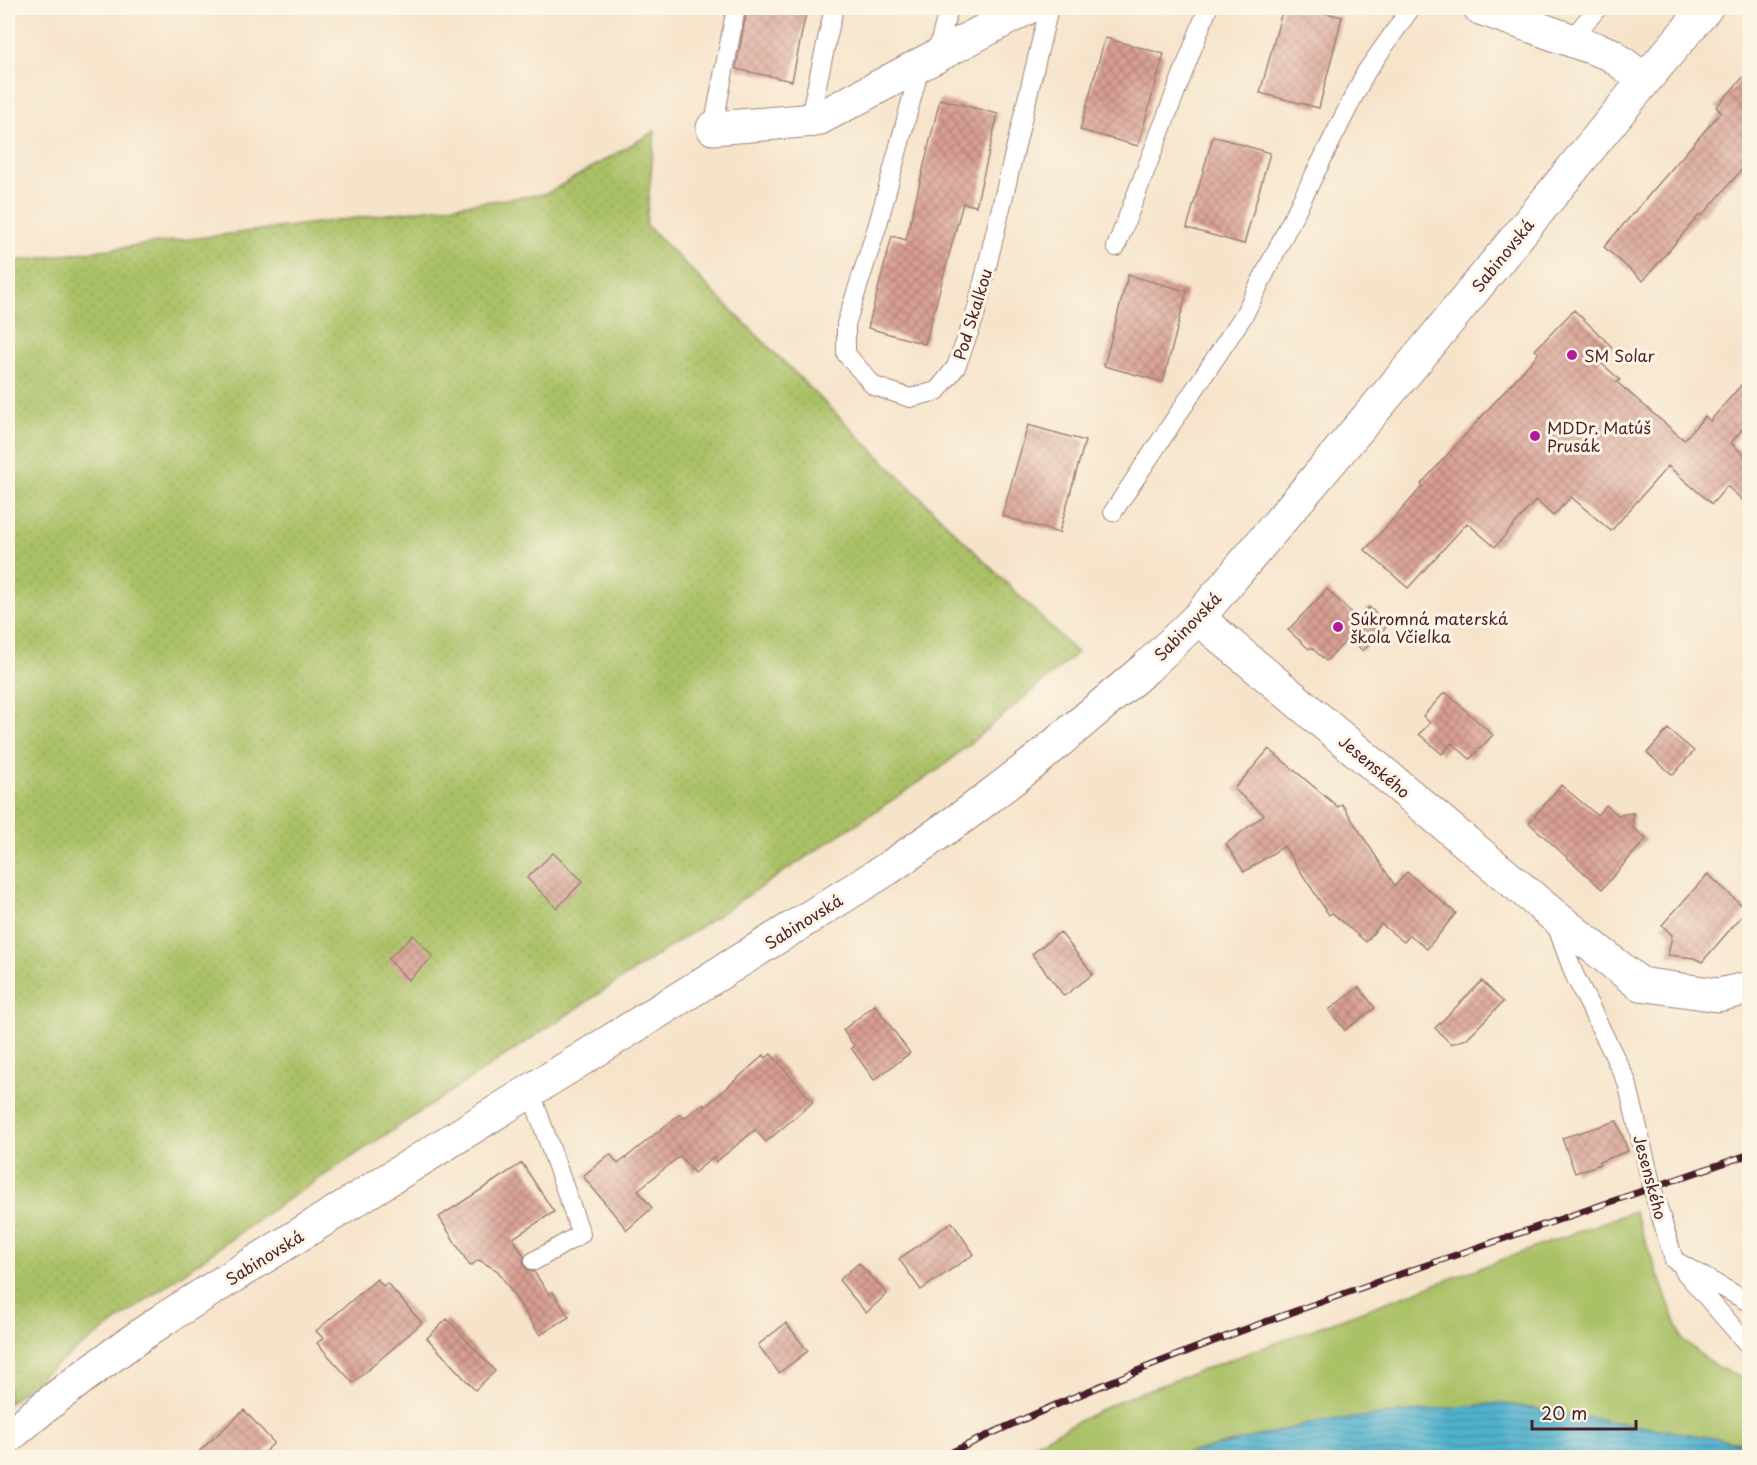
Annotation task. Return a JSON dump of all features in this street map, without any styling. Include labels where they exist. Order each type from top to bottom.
[{"type":"main road","points":[[713,128],[816,120],[1027,8]]},
{"type":"main road","points":[[1480,8],[1610,54],[1645,80]]},
{"type":"main road","name":"Sabinovská","points":[[8,1437],[103,1362],[164,1319],[867,881],[1003,788],[1061,741],[1146,668],[1198,618],[1424,351],[1706,8]]},
{"type":"main road","name":"Jesenského","points":[[1198,618],[1553,915],[1640,984],[1718,995],[1749,988]]},
{"type":"lane","points":[[713,128],[736,8]]},
{"type":"lane","points":[[809,121],[834,8]]},
{"type":"lane","name":"Pod Skalkou","points":[[949,8],[928,59],[846,324],[846,354],[874,386],[910,398],[937,391],[956,367],[975,316],[1049,8]]},
{"type":"lane","points":[[1116,247],[1208,8]]},
{"type":"lane","points":[[1113,512],[1244,315],[1366,72],[1411,8]]},
{"type":"lane","points":[[1570,40],[1598,8]]},
{"type":"lane","name":"Jesenského","points":[[1553,915],[1574,974],[1627,1083],[1652,1187],[1674,1260]]},
{"type":"lane","points":[[530,1090],[581,1234],[534,1261]]},
{"type":"lane","points":[[1674,1260],[1749,1304]]},
{"type":"lane","points":[[1674,1260],[1749,1347]]},
{"type":"green space","points":[[655,131],[646,225],[1077,653],[941,768],[267,1213],[49,1370],[8,1404],[8,262],[546,194]]},
{"type":"green space","points":[[1634,1211],[1682,1339],[1717,1367],[1749,1380],[1749,1444],[1737,1441],[1321,1421],[1172,1457],[1007,1458],[1118,1401]]},
{"type":"water","points":[[1500,1403],[1749,1444],[1749,1457],[1172,1457],[1321,1421]]},
{"type":"building","points":[[747,8],[807,8],[792,81],[736,69]]},
{"type":"building","points":[[1283,8],[1306,8],[1342,17],[1319,108],[1260,93]]},
{"type":"building","points":[[1105,38],[1164,54],[1138,146],[1080,130]]},
{"type":"building","points":[[1749,71],[1749,161],[1643,281],[1604,247],[1721,112],[1716,107]]},
{"type":"building","points":[[940,99],[998,114],[976,206],[963,203],[925,344],[868,328],[892,236],[906,240]]},
{"type":"building","points":[[1213,136],[1270,153],[1244,244],[1187,228]]},
{"type":"building","points":[[1128,275],[1187,291],[1163,382],[1104,366]]},
{"type":"building","points":[[1574,310],[1612,347],[1599,361],[1620,380],[1617,382],[1684,440],[1705,416],[1710,421],[1749,376],[1749,421],[1731,443],[1749,459],[1749,506],[1727,486],[1712,504],[1668,466],[1611,531],[1571,497],[1553,516],[1536,500],[1495,547],[1467,523],[1408,588],[1365,550],[1539,353],[1535,350]]},
{"type":"building","points":[[1028,425],[1085,441],[1059,533],[1002,516]]},
{"type":"building","name":"Súkromná materská škola Včielka","points":[[1327,589],[1358,619],[1369,607],[1388,625],[1363,651],[1349,638],[1326,661],[1288,630]]},
{"type":"building","points":[[1445,692],[1493,735],[1470,759],[1452,743],[1442,754],[1419,734],[1430,723],[1423,716]]},
{"type":"building","points":[[1668,729],[1694,751],[1673,775],[1647,753]]},
{"type":"building","points":[[1269,749],[1338,807],[1342,804],[1395,886],[1407,872],[1456,913],[1427,949],[1410,935],[1404,942],[1381,924],[1366,942],[1332,913],[1329,915],[1284,846],[1244,872],[1226,844],[1264,815],[1234,789]]},
{"type":"building","points":[[1561,785],[1597,815],[1606,805],[1618,815],[1633,813],[1633,828],[1646,839],[1602,889],[1529,823]]},
{"type":"building","points":[[553,853],[583,881],[557,908],[527,878]]},
{"type":"building","points":[[1708,874],[1747,910],[1702,962],[1694,958],[1668,955],[1672,935],[1662,925]]},
{"type":"building","points":[[1060,932],[1093,974],[1064,996],[1032,954]]},
{"type":"building","points":[[413,935],[433,957],[408,980],[388,959]]},
{"type":"building","points":[[1482,981],[1503,1002],[1466,1039],[1451,1044],[1435,1028]]},
{"type":"building","points":[[1359,987],[1375,1008],[1345,1030],[1329,1010]]},
{"type":"building","points":[[875,1005],[910,1053],[874,1080],[851,1048],[854,1046],[843,1030]]},
{"type":"building","points":[[771,1054],[813,1102],[766,1142],[755,1130],[716,1162],[714,1157],[694,1173],[680,1156],[638,1190],[652,1208],[627,1230],[583,1176],[610,1154],[618,1164],[680,1114],[684,1118],[703,1104],[705,1107],[764,1055],[766,1058]]},
{"type":"building","points":[[1617,1121],[1628,1151],[1575,1173],[1562,1138]]},
{"type":"building","points":[[522,1163],[554,1212],[513,1238],[524,1256],[525,1267],[534,1272],[549,1294],[553,1292],[569,1317],[540,1335],[498,1271],[479,1260],[470,1266],[439,1217]]},
{"type":"building","points":[[952,1222],[974,1254],[921,1290],[899,1259]]},
{"type":"building","points":[[859,1263],[887,1294],[866,1313],[839,1280]]},
{"type":"building","points":[[377,1279],[383,1286],[387,1283],[422,1323],[353,1383],[317,1343],[323,1338],[316,1331]]},
{"type":"building","points":[[447,1319],[495,1371],[475,1390],[427,1338]]},
{"type":"building","points":[[786,1323],[808,1351],[779,1373],[758,1345]]},
{"type":"building","points":[[244,1410],[274,1443],[258,1458],[192,1458]]},
{"type":"railway","points":[[940,1458],[1065,1401],[1256,1325],[1750,1154]]},
{"type":"place","name":"SM Solar","points":[[1572,355]]},
{"type":"place","name":"MDDr. Matúš Prusák","points":[[1535,436]]},
{"type":"place","name":"Súkromná materská škola Včielka","points":[[1338,627]]}]
